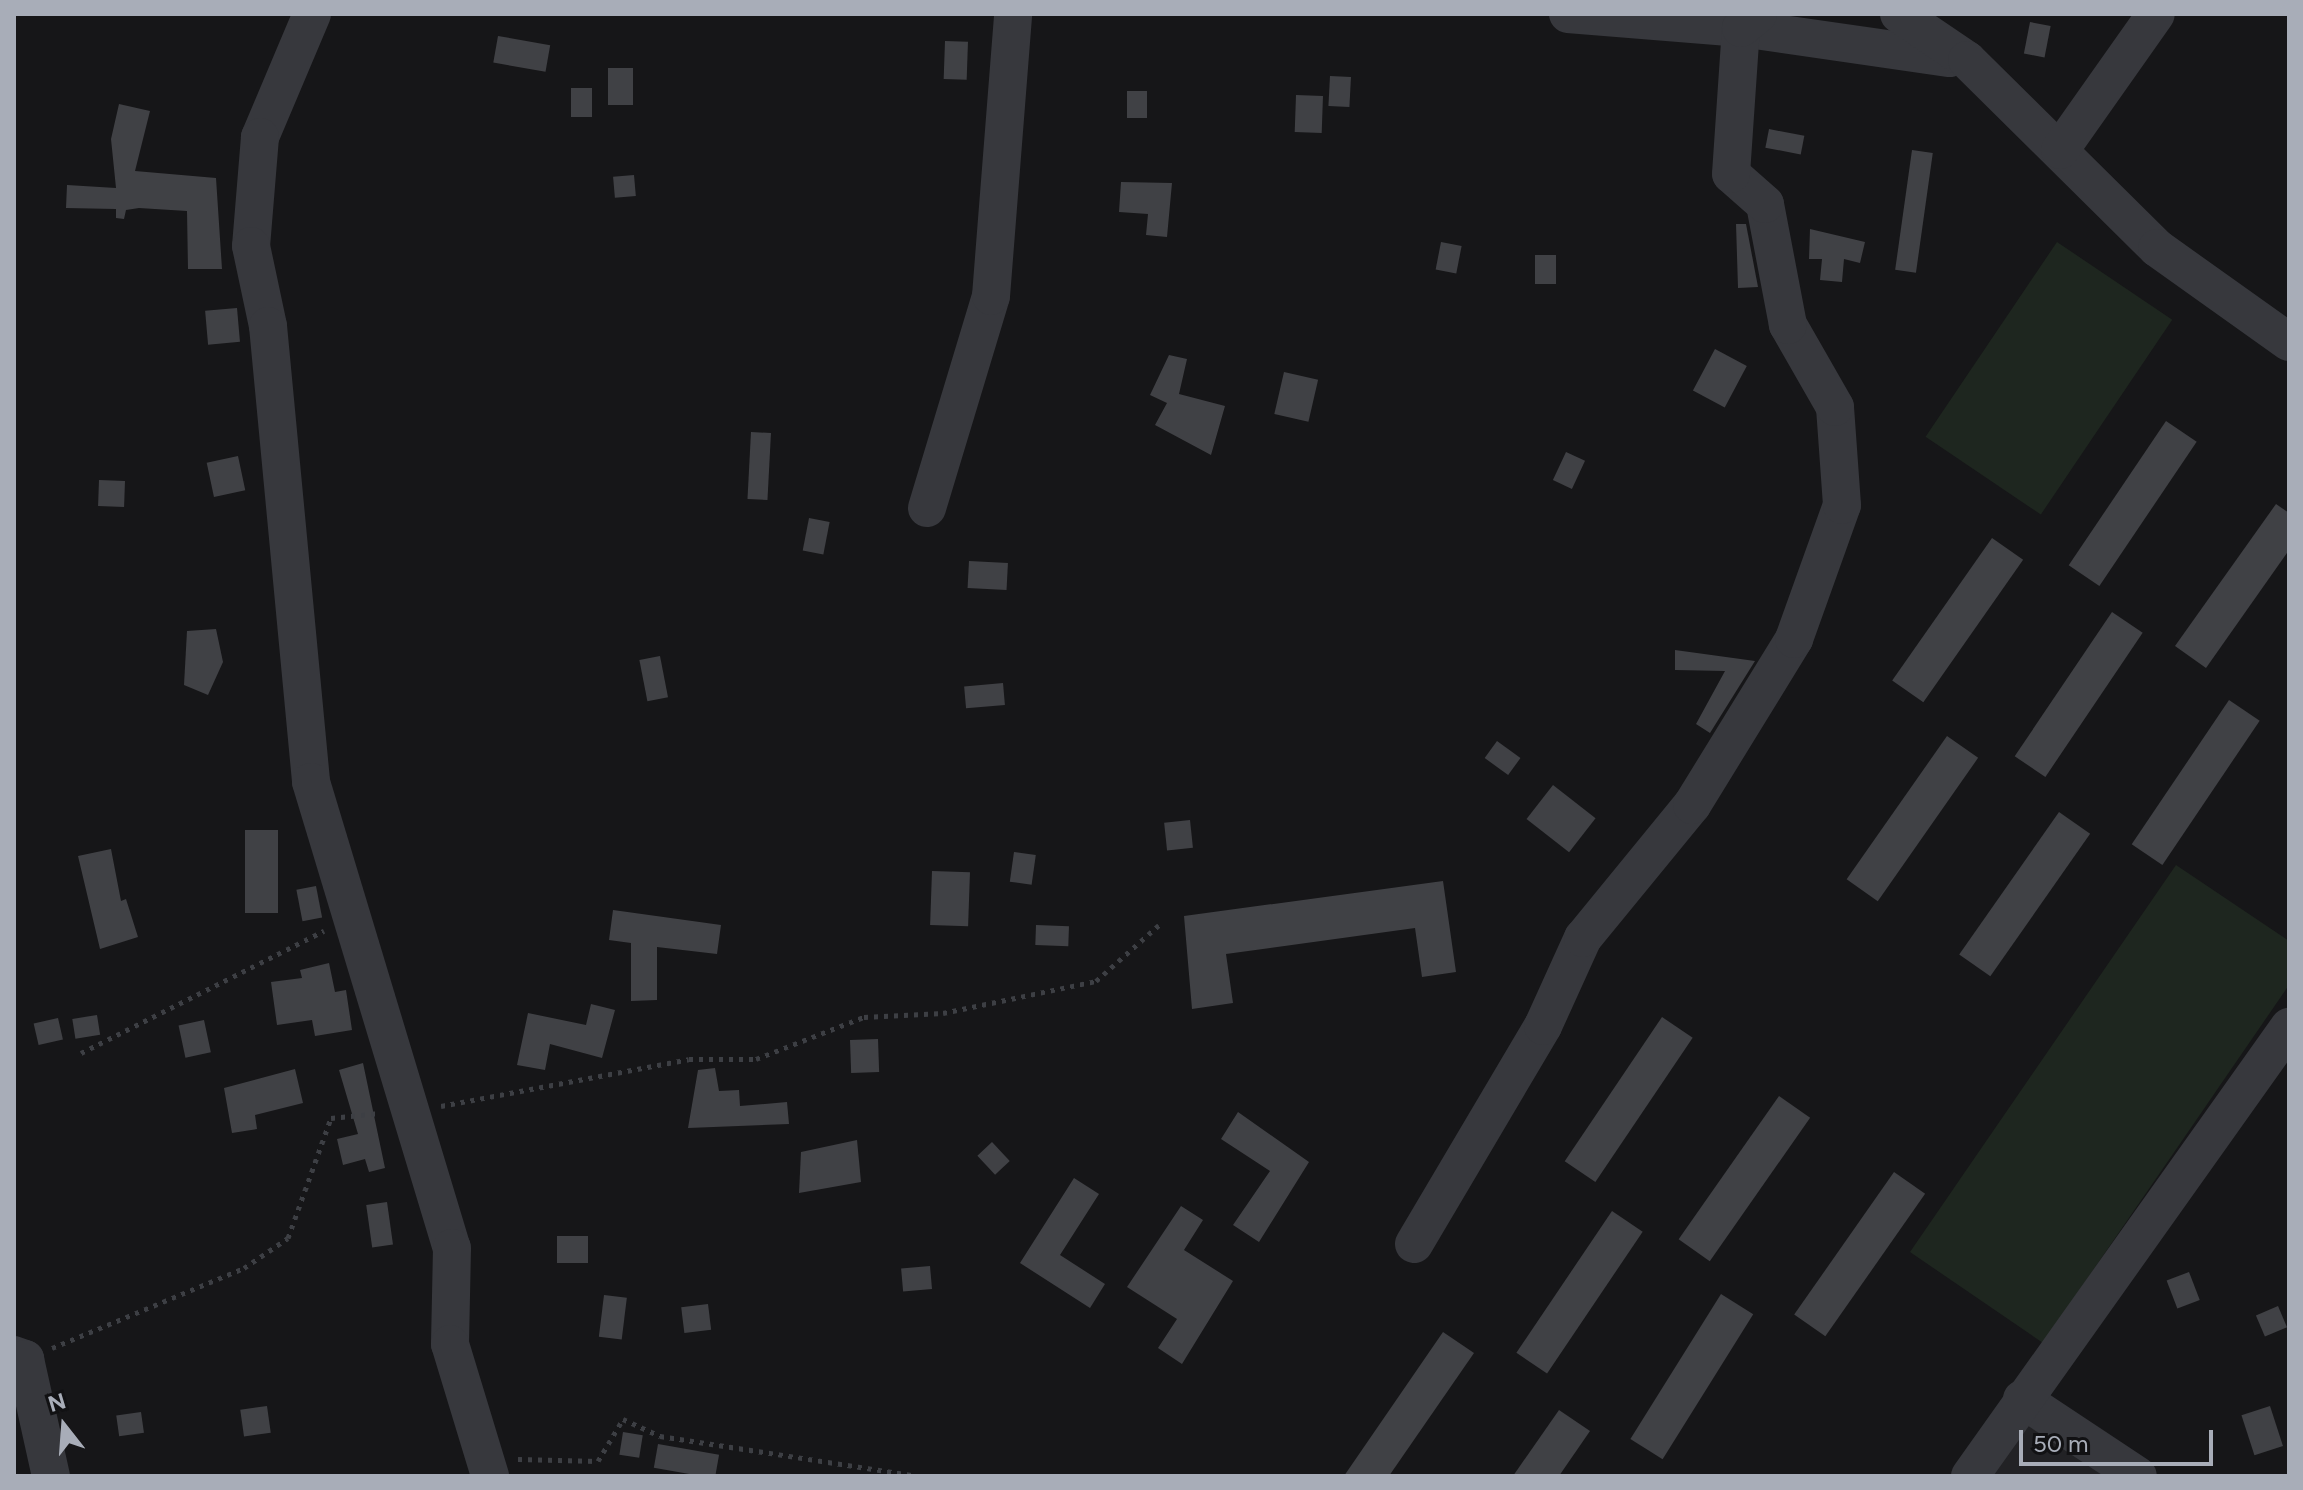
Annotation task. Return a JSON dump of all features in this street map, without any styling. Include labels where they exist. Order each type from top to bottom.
[{"type":"street","points":[[312,14],[260,137],[251,246],[268,326],[311,782],[452,1248],[450,1344],[487,1467]]},
{"type":"street","points":[[927,508],[991,296],[1013,14]]},
{"type":"street","points":[[1568,14],[1749,21],[1967,60]]},
{"type":"street","points":[[1899,14],[1967,60],[2157,248],[2289,342]]},
{"type":"street","points":[[2060,150],[2156,14]]},
{"type":"street","points":[[1414,1244],[1543,1026],[1583,938],[1692,805],[1794,639],[1842,505],[1835,407],[1788,325],[1765,204],[1731,174],[1749,21]]},
{"type":"street","points":[[1970,1476],[2289,1027]]},
{"type":"street","points":[[20,1357],[51,1476]]},
{"type":"street","points":[[2022,1399],[2138,1476]]},
{"type":"path","points":[[81,1053],[318,939],[348,903]]},
{"type":"path","points":[[20,1357],[255,1260],[288,1238],[331,1118],[545,1091],[689,1059],[756,1059],[864,1017],[943,1013],[1096,981],[1159,925]]},
{"type":"path","points":[[487,1467],[598,1461],[623,1419],[660,1436],[913,1475]]},
{"type":"shaded area","points":[[2057,242],[2172,320],[2041,515],[1926,437]]},
{"type":"shaded area","points":[[2176,865],[2289,941],[2289,985],[2043,1343],[1910,1252]]},
{"type":"shaded area","points":[[2022,1399],[2138,1476],[1970,1476]]},
{"type":"building","points":[[2030,22],[2051,26],[2045,57],[2024,53]]},
{"type":"building","points":[[498,36],[550,45],[546,72],[493,63]]},
{"type":"building","points":[[945,41],[968,42],[967,80],[944,79]]},
{"type":"building","points":[[608,68],[633,68],[633,105],[608,105]]},
{"type":"building","points":[[1330,76],[1351,77],[1349,107],[1328,106]]},
{"type":"building","points":[[571,88],[592,88],[592,117],[571,117]]},
{"type":"building","points":[[1127,91],[1147,91],[1147,118],[1127,118]]},
{"type":"building","points":[[1296,95],[1323,96],[1322,133],[1295,132]]},
{"type":"building","points":[[119,104],[150,111],[135,171],[216,178],[222,269],[188,269],[187,211],[139,208],[126,210],[124,219],[116,218],[116,209],[66,208],[67,185],[116,188],[111,139]]},
{"type":"building","points":[[1769,129],[1804,136],[1801,155],[1765,148]]},
{"type":"building","points":[[1912,150],[1933,153],[1916,273],[1895,270]]},
{"type":"building","points":[[634,175],[636,196],[615,198],[613,177]]},
{"type":"building","points":[[1121,182],[1172,183],[1167,237],[1146,235],[1148,214],[1119,212]]},
{"type":"building","points":[[1736,224],[1746,224],[1758,287],[1738,288]]},
{"type":"building","points":[[1810,229],[1865,242],[1860,263],[1844,259],[1842,282],[1820,280],[1822,259],[1809,259]]},
{"type":"building","points":[[1441,242],[1462,246],[1456,273],[1436,269]]},
{"type":"building","points":[[1535,255],[1556,255],[1556,284],[1535,284]]},
{"type":"building","points":[[237,308],[240,342],[208,345],[205,311]]},
{"type":"building","points":[[1715,349],[1747,366],[1725,407],[1693,390]]},
{"type":"building","points":[[1169,355],[1187,359],[1179,394],[1225,406],[1211,455],[1155,425],[1167,403],[1150,395]]},
{"type":"building","points":[[1284,372],[1318,380],[1308,422],[1274,414]]},
{"type":"building","points":[[2166,421],[2197,442],[2099,586],[2069,565]]},
{"type":"building","points":[[751,432],[771,433],[767,500],[747,499]]},
{"type":"building","points":[[1566,452],[1585,461],[1572,489],[1553,480]]},
{"type":"building","points":[[238,456],[245,490],[214,497],[207,463]]},
{"type":"building","points":[[99,480],[125,481],[124,507],[98,506]]},
{"type":"building","points":[[2276,504],[2289,513],[2289,550],[2206,668],[2175,646]]},
{"type":"building","points":[[809,518],[830,522],[823,554],[803,550]]},
{"type":"building","points":[[1992,538],[2023,560],[1923,702],[1892,681]]},
{"type":"building","points":[[969,561],[1008,563],[1007,590],[968,588]]},
{"type":"building","points":[[2112,612],[2143,633],[2045,777],[2015,756]]},
{"type":"building","points":[[216,629],[223,662],[208,695],[184,685],[187,631]]},
{"type":"building","points":[[1675,650],[1755,661],[1710,733],[1696,724],[1725,671],[1675,670]]},
{"type":"building","points":[[660,656],[668,697],[647,701],[639,660]]},
{"type":"building","points":[[1003,683],[1005,705],[966,708],[964,686]]},
{"type":"building","points":[[2229,700],[2260,721],[2162,865],[2132,844]]},
{"type":"building","points":[[1947,736],[1978,758],[1878,901],[1847,879]]},
{"type":"building","points":[[1497,741],[1520,758],[1508,775],[1485,758]]},
{"type":"building","points":[[1553,785],[1596,818],[1569,852],[1527,819]]},
{"type":"building","points":[[2059,812],[2090,834],[1990,976],[1959,955]]},
{"type":"building","points":[[1190,820],[1193,848],[1167,851],[1164,823]]},
{"type":"building","points":[[245,830],[278,830],[278,913],[245,913]]},
{"type":"building","points":[[111,849],[121,901],[126,899],[138,937],[100,949],[78,856]]},
{"type":"building","points":[[1014,852],[1036,855],[1032,885],[1010,882]]},
{"type":"building","points":[[932,871],[970,872],[968,926],[930,925]]},
{"type":"building","points":[[1443,881],[1456,972],[1422,977],[1415,928],[1226,954],[1233,1003],[1192,1009],[1184,916]]},
{"type":"building","points":[[316,886],[322,917],[302,921],[296,890]]},
{"type":"building","points":[[613,910],[721,925],[717,954],[657,947],[657,1000],[631,1001],[631,943],[609,940]]},
{"type":"building","points":[[1036,925],[1069,926],[1068,946],[1035,945]]},
{"type":"building","points":[[329,963],[335,992],[346,990],[352,1030],[315,1036],[312,1020],[277,1025],[271,982],[302,978],[300,970]]},
{"type":"building","points":[[591,1004],[615,1010],[602,1058],[550,1044],[545,1070],[517,1065],[528,1013],[586,1025]]},
{"type":"building","points":[[97,1015],[100,1035],[75,1039],[72,1019]]},
{"type":"building","points":[[1662,1017],[1693,1038],[1595,1182],[1565,1161]]},
{"type":"building","points":[[58,1018],[63,1039],[39,1045],[34,1024]]},
{"type":"building","points":[[204,1020],[211,1052],[185,1058],[179,1025]]},
{"type":"building","points":[[878,1039],[879,1072],[851,1073],[850,1040]]},
{"type":"building","points":[[363,1063],[385,1168],[369,1172],[365,1159],[343,1165],[337,1139],[358,1134],[339,1070]]},
{"type":"building","points":[[715,1068],[719,1091],[739,1090],[740,1106],[787,1102],[789,1124],[688,1128],[698,1070]]},
{"type":"building","points":[[295,1069],[303,1103],[255,1115],[257,1129],[232,1133],[224,1088]]},
{"type":"building","points":[[1779,1096],[1810,1118],[1710,1261],[1679,1239]]},
{"type":"building","points":[[1238,1112],[1309,1162],[1259,1242],[1233,1225],[1270,1171],[1221,1139]]},
{"type":"building","points":[[857,1140],[861,1182],[799,1193],[801,1152]]},
{"type":"building","points":[[992,1142],[1010,1161],[995,1175],[977,1156]]},
{"type":"building","points":[[1894,1172],[1925,1194],[1825,1336],[1794,1315]]},
{"type":"building","points":[[1074,1178],[1099,1194],[1060,1255],[1105,1284],[1090,1308],[1020,1263]]},
{"type":"building","points":[[387,1202],[393,1245],[372,1248],[366,1205]]},
{"type":"building","points":[[1181,1206],[1203,1220],[1184,1250],[1233,1281],[1182,1364],[1158,1348],[1177,1319],[1127,1287]]},
{"type":"building","points":[[1612,1211],[1643,1232],[1547,1373],[1516,1353]]},
{"type":"building","points":[[557,1236],[588,1236],[588,1263],[557,1263]]},
{"type":"building","points":[[930,1266],[932,1289],[903,1291],[901,1269]]},
{"type":"building","points":[[2189,1272],[2200,1300],[2177,1309],[2167,1281]]},
{"type":"building","points":[[1721,1294],[1753,1314],[1663,1459],[1630,1439]]},
{"type":"building","points":[[604,1295],[627,1298],[622,1339],[599,1337]]},
{"type":"building","points":[[708,1304],[711,1330],[684,1333],[681,1307]]},
{"type":"building","points":[[2278,1306],[2287,1327],[2265,1337],[2256,1315]]},
{"type":"building","points":[[1443,1332],[1474,1353],[1389,1476],[1344,1476]]},
{"type":"building","points":[[267,1406],[271,1433],[244,1436],[240,1410]]},
{"type":"building","points":[[2270,1406],[2283,1446],[2254,1455],[2241,1415]]},
{"type":"building","points":[[1559,1410],[1590,1431],[1559,1476],[1513,1476]]},
{"type":"building","points":[[141,1412],[144,1433],[119,1436],[116,1415]]},
{"type":"building","points":[[623,1432],[643,1435],[639,1458],[619,1455]]},
{"type":"building","points":[[658,1444],[719,1455],[715,1476],[654,1468]]}]
